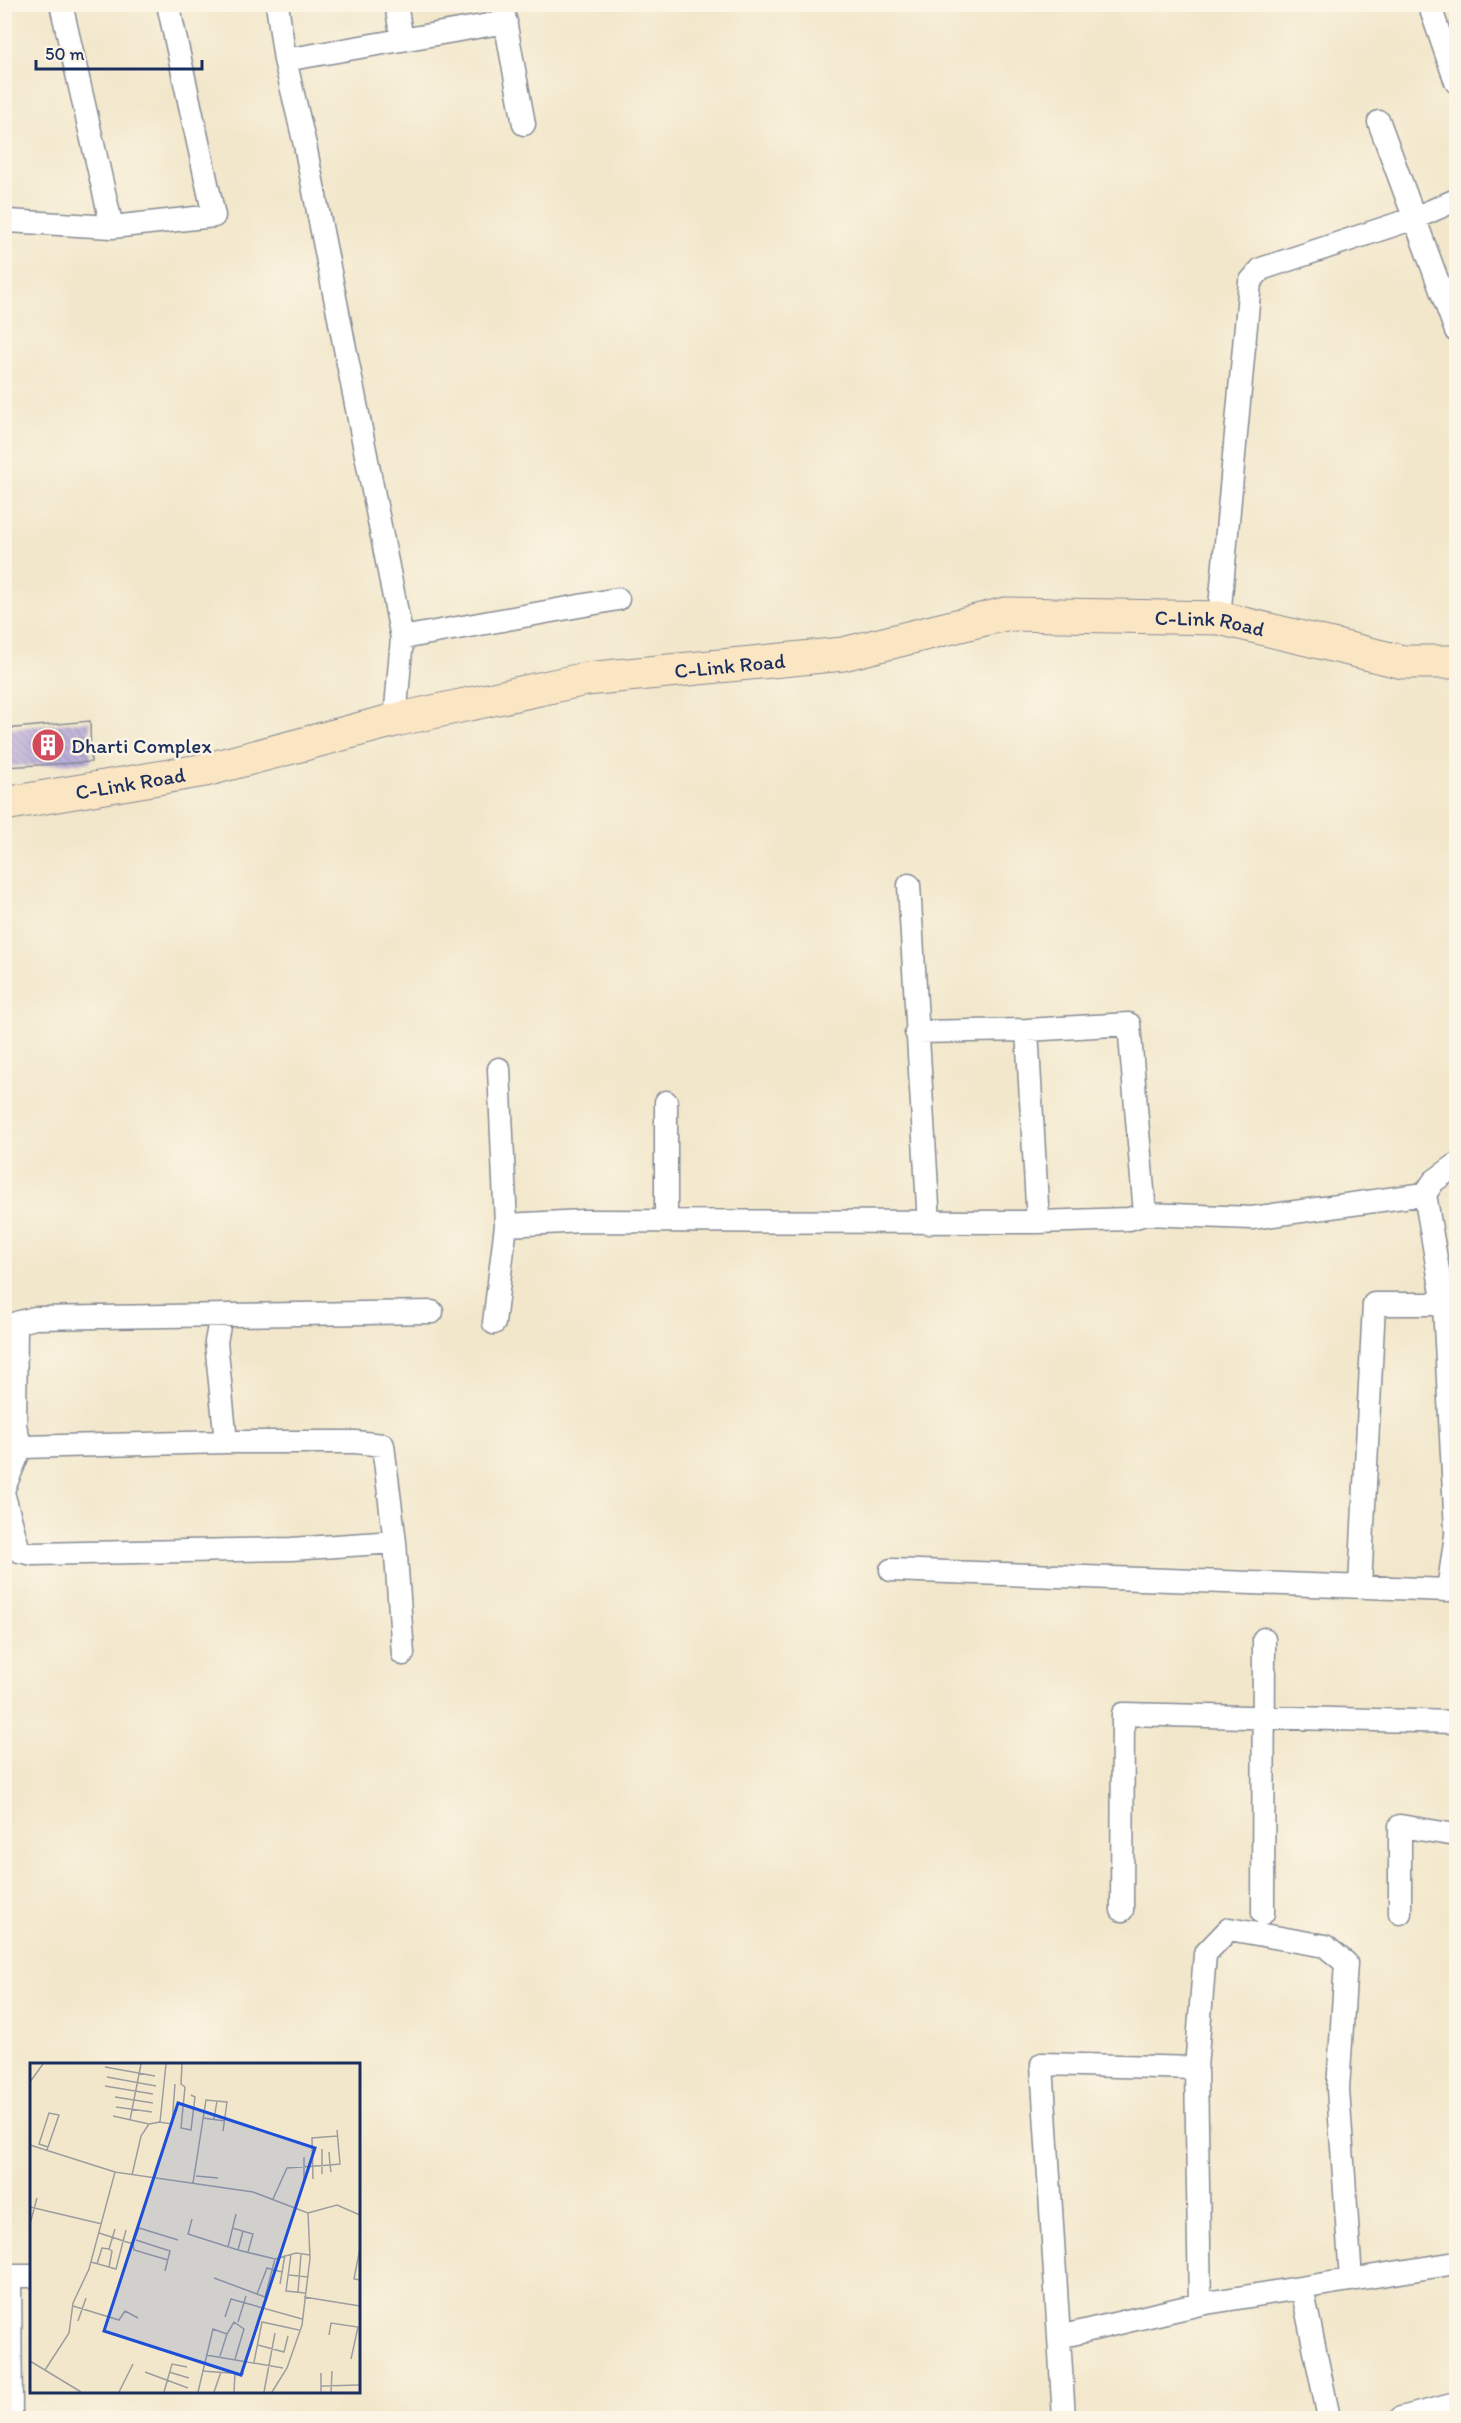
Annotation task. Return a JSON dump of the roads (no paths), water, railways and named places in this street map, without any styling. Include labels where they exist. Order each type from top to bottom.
[{"type":"street","points":[[62,4],[112,227]]},
{"type":"street","points":[[5,218],[112,227],[214,216],[168,4]]},
{"type":"street","points":[[277,4],[285,60],[305,145],[402,638],[395,720]]},
{"type":"street","points":[[396,4],[402,40]]},
{"type":"street","points":[[1429,4],[1456,82]]},
{"type":"street","points":[[285,60],[402,40],[504,13],[524,124]]},
{"type":"street","points":[[1379,122],[1456,331]]},
{"type":"street","points":[[1219,618],[1250,282],[1261,269],[1415,218],[1456,200]]},
{"type":"street","points":[[402,638],[618,599]]},
{"type":"street","name":"C-Link Road","points":[[4,804],[205,770],[395,720],[586,680],[843,654],[1005,614],[1219,618],[1403,662],[1456,662]]},
{"type":"street","points":[[909,885],[928,1223]]},
{"type":"street","points":[[916,1032],[1027,1030],[1129,1024],[1145,1214]]},
{"type":"street","points":[[1027,1030],[1038,1222]]},
{"type":"street","points":[[494,1323],[506,1225],[499,1069]]},
{"type":"street","points":[[666,1102],[666,1220]]},
{"type":"street","points":[[506,1225],[666,1220],[1038,1222],[1129,1219],[1145,1214],[1252,1218],[1425,1194],[1434,1181],[1456,1165]]},
{"type":"street","points":[[1425,1194],[1450,1304],[1456,1530]]},
{"type":"street","points":[[1360,1586],[1374,1304],[1450,1304]]},
{"type":"street","points":[[4,1488],[21,1447],[15,1426],[16,1323],[35,1318],[432,1312]]},
{"type":"street","points":[[221,1315],[216,1342],[226,1442]]},
{"type":"street","points":[[21,1447],[226,1442],[355,1442],[383,1445],[395,1542],[403,1654]]},
{"type":"street","points":[[4,1497],[19,1551],[33,1554],[291,1549],[395,1542]]},
{"type":"street","points":[[891,1570],[1448,1590],[1456,1535]]},
{"type":"street","points":[[1263,1913],[1264,1639]]},
{"type":"street","points":[[1122,1910],[1123,1714],[1456,1722]]},
{"type":"street","points":[[1400,1913],[1400,1826],[1456,1835]]},
{"type":"street","points":[[1200,2304],[1196,2068],[1205,1954],[1229,1929],[1325,1946],[1346,1963],[1338,2089],[1351,2280]]},
{"type":"street","points":[[1064,2418],[1042,2064],[1196,2068]]},
{"type":"street","points":[[1059,2337],[1200,2304],[1456,2264]]},
{"type":"street","points":[[11,2418],[15,2276]]},
{"type":"street","points":[[1302,2288],[1329,2418]]},
{"type":"street","points":[[1401,2418],[1456,2404]]},
{"type":"place","name":"Dharti Complex","points":[[48,745]]}]
